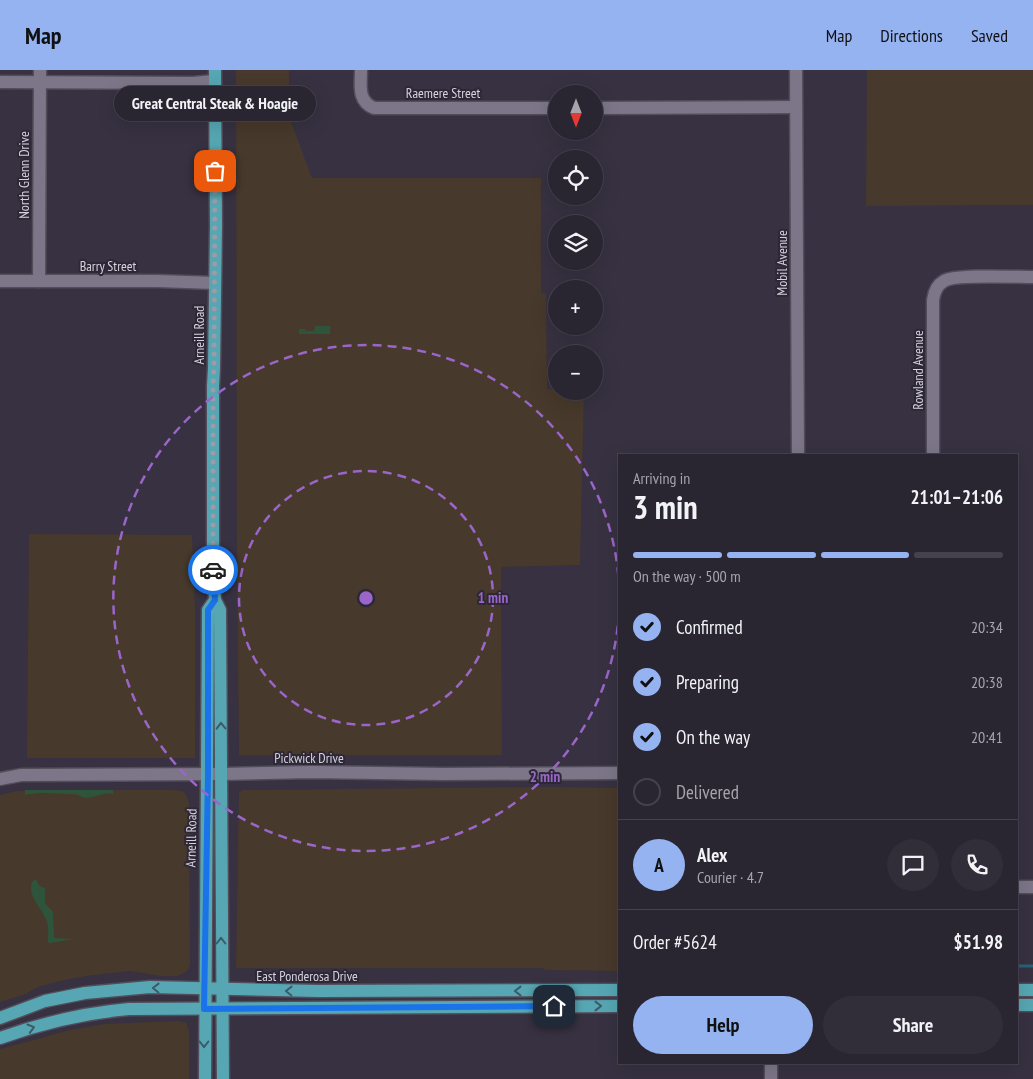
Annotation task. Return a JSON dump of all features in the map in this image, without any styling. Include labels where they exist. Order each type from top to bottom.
[{"type":"main road","name":"Arneill Road","points":[[215,76],[215,283],[212,467],[215,600],[220,610],[223,1079]]},
{"type":"main road","name":"Arneill Road","points":[[205,1079],[208,610],[215,600]]},
{"type":"main road","name":"East Ponderosa Drive","points":[[0,1018],[45,1001],[85,993],[150,987],[318,991],[618,990]]},
{"type":"main road","points":[[1018,990],[1033,990]]},
{"type":"main road","points":[[1018,1005],[1033,1005]]},
{"type":"main road","points":[[0,1038],[63,1019],[105,1011],[157,1008],[618,1006]]},
{"type":"street","name":"Raemere Street","points":[[361,70],[362,98],[366,104],[374,108],[548,108]]},
{"type":"street","name":"Mobil Avenue","points":[[796,70],[798,454]]},
{"type":"street","points":[[0,82],[40,76],[194,83],[215,76]]},
{"type":"street","name":"North Glenn Drive","points":[[39,281],[40,76]]},
{"type":"street","points":[[603,108],[796,107]]},
{"type":"street","name":"Rowland Avenue","points":[[933,454],[933,300],[938,286],[943,281],[958,277],[1033,277]]},
{"type":"street","name":"Barry Street","points":[[0,281],[215,283]]},
{"type":"street","name":"Pickwick Drive","points":[[0,779],[21,775],[311,772],[444,774],[618,773]]},
{"type":"street","points":[[1018,887],[1033,887]]},
{"type":"street","points":[[770,1079],[771,1064]]},
{"type":"shaded area","points":[[236,70],[289,70],[289,116],[312,178],[541,178],[541,293],[546,294],[548,400],[584,400],[580,565],[501,567],[502,755],[239,755]]},
{"type":"shaded area","points":[[867,70],[1033,70],[1033,205],[866,206]]},
{"type":"shaded area","points":[[29,534],[192,535],[195,610],[195,758],[27,758]]},
{"type":"shaded area","points":[[618,788],[618,971],[545,970],[544,968],[236,968],[239,792],[243,790]]},
{"type":"shaded area","points":[[17,791],[183,791],[189,803],[190,965],[187,971],[177,976],[160,976],[130,971],[86,976],[38,987],[26,994],[0,1002],[0,795]]},
{"type":"shaded area","points":[[179,1021],[186,1023],[189,1031],[189,1079],[0,1079],[0,1049],[70,1030],[104,1024]]},
{"type":"green space","points":[[315,326],[330,326],[330,334],[299,334],[299,329],[314,331]]},
{"type":"green space","points":[[25,790],[113,790],[113,794],[85,798],[76,794],[43,793],[25,795]]},
{"type":"green space","points":[[36,879],[39,886],[45,888],[45,903],[53,912],[54,938],[74,939],[48,942],[47,922],[32,893],[32,882]]},
{"type":"waterway","points":[[1018,966],[1033,966]]},
{"type":"way so far","points":[[213,570],[212,467],[216,225],[215,171]]},
{"type":"place","name":"Great Central Steak & Hoagie","points":[[215,171]]},
{"type":"route","points":[[213,570],[215,600],[208,610],[208,774],[204,1009],[554,1006]]}]
